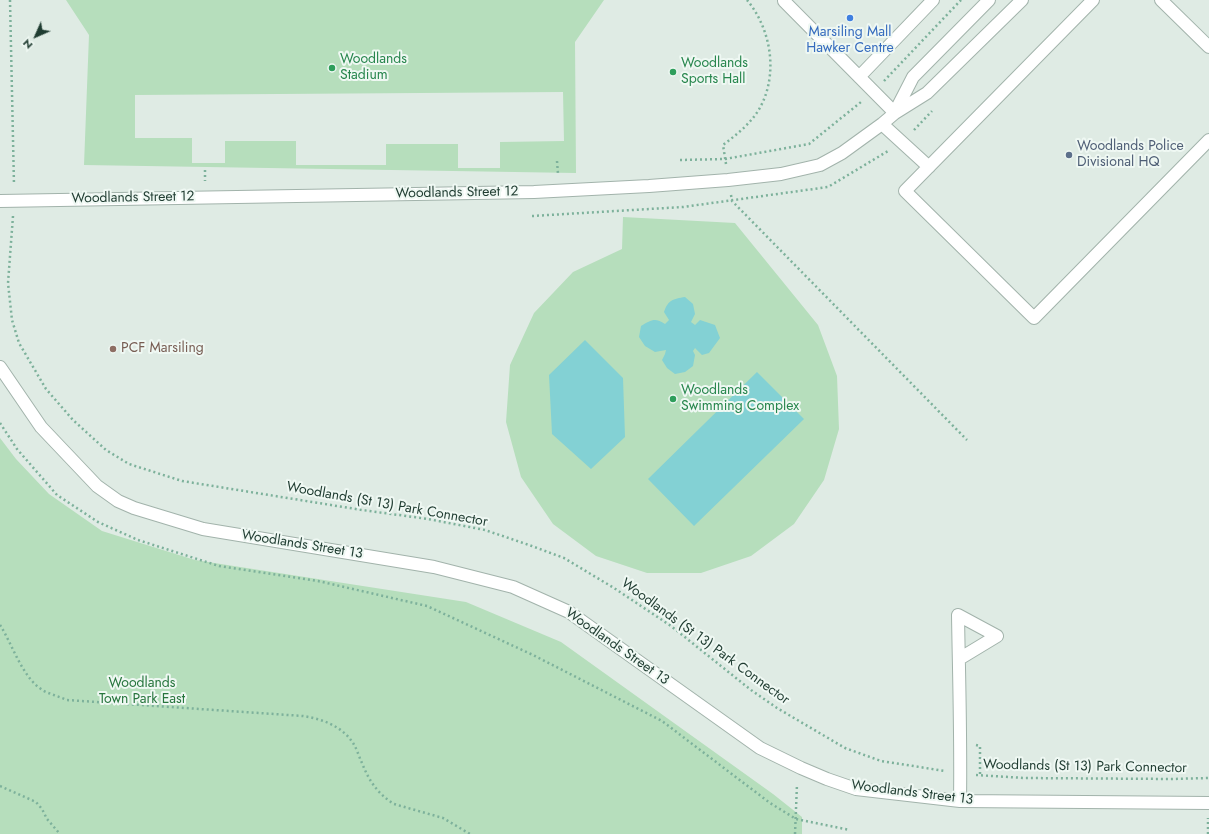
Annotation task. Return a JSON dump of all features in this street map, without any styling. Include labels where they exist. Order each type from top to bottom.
[{"type":"street","points":[[859,77],[933,0]]},
{"type":"street","name":"Woodlands Street 12","points":[[895,113],[913,77],[989,0]]},
{"type":"street","name":"Woodlands Street 12","points":[[0,201],[534,192],[649,186],[781,174],[820,165],[842,153],[895,113],[927,93],[1022,0]]},
{"type":"street","points":[[1093,0],[905,191],[1034,318],[1209,140]]},
{"type":"street","points":[[1161,0],[1209,47]]},
{"type":"street","points":[[784,1],[822,33],[859,77],[895,113]]},
{"type":"street","points":[[882,124],[929,167]]},
{"type":"street","name":"Woodlands Street 13","points":[[0,367],[41,427],[98,486],[118,501],[134,508],[203,529],[434,567],[513,587],[569,612],[760,748],[800,768],[856,788],[960,801],[1209,803]]},
{"type":"street","points":[[959,659],[998,636],[958,615],[959,659],[961,745],[960,801]]},
{"type":"path","name":"Woodlands (St 13) Park Connector","points":[[10,0],[15,201],[8,283],[12,320],[19,343],[46,389],[73,420],[106,450],[129,464],[182,481],[428,519],[485,530],[564,558],[614,588],[671,626],[751,690],[777,708],[845,748],[881,760],[961,773],[1024,778],[1209,778]]},
{"type":"path","points":[[747,0],[753,7],[767,36],[771,64],[768,87],[758,111],[741,132],[723,145],[732,201],[967,440]]},
{"type":"path","points":[[680,160],[725,159],[809,144],[874,92],[961,0]]},
{"type":"path","points":[[0,423],[17,449],[57,495],[98,522],[138,540],[219,566],[318,581],[427,606],[533,655],[662,721],[770,803],[796,818],[850,830]]},
{"type":"path","points":[[0,625],[18,660],[32,680],[45,691],[67,700],[303,716],[320,719],[337,727],[349,738],[355,747],[369,779],[377,791],[387,800],[394,804],[443,818],[470,834]]},
{"type":"path","points":[[795,834],[800,768]]},
{"type":"path","points":[[0,786],[36,802],[42,809],[46,819],[60,834]]},
{"type":"path","points":[[1208,816],[1208,834]]},
{"type":"green space","name":"Woodlands Stadium","points":[[66,0],[604,0],[575,42],[576,173],[84,165],[89,35]],"holes":[[[563,92],[564,141],[500,142],[500,168],[458,168],[458,144],[386,144],[386,165],[296,165],[296,141],[225,141],[225,163],[192,163],[192,138],[135,138],[135,95]]]},
{"type":"green space","name":"Woodlands Swimming Complex","points":[[623,217],[735,223],[818,325],[837,376],[839,429],[824,480],[794,524],[751,556],[701,573],[647,573],[596,556],[553,524],[521,477],[506,422],[510,365],[534,313],[573,272],[622,249]]},
{"type":"green space","name":"Woodlands Town Park East","points":[[0,438],[16,459],[49,494],[102,531],[195,560],[466,602],[561,642],[773,794],[802,817],[802,834],[0,834]]},
{"type":"water","points":[[685,297],[693,304],[695,314],[691,322],[695,325],[700,320],[715,325],[720,338],[709,353],[702,355],[695,348],[693,351],[695,355],[693,366],[685,372],[675,374],[667,368],[662,360],[666,350],[655,352],[645,346],[639,337],[641,326],[648,322],[656,320],[665,324],[669,320],[664,312],[667,305],[674,299]]},
{"type":"water","points":[[585,340],[623,378],[625,437],[591,469],[552,434],[549,375]]},
{"type":"water","points":[[757,372],[804,419],[694,526],[648,479]]},
{"type":"place","name":"Marsiling Mall Hawker Centre","points":[[850,18]]},
{"type":"place","name":"Woodlands Stadium","points":[[332,68]]},
{"type":"place","name":"Woodlands Sports Hall","points":[[673,72]]},
{"type":"place","name":"Woodlands Police Divisional HQ","points":[[1069,155]]},
{"type":"place","name":"PCF Marsiling","points":[[113,349]]},
{"type":"place","name":"Woodlands Swimming Complex","points":[[673,399]]}]
